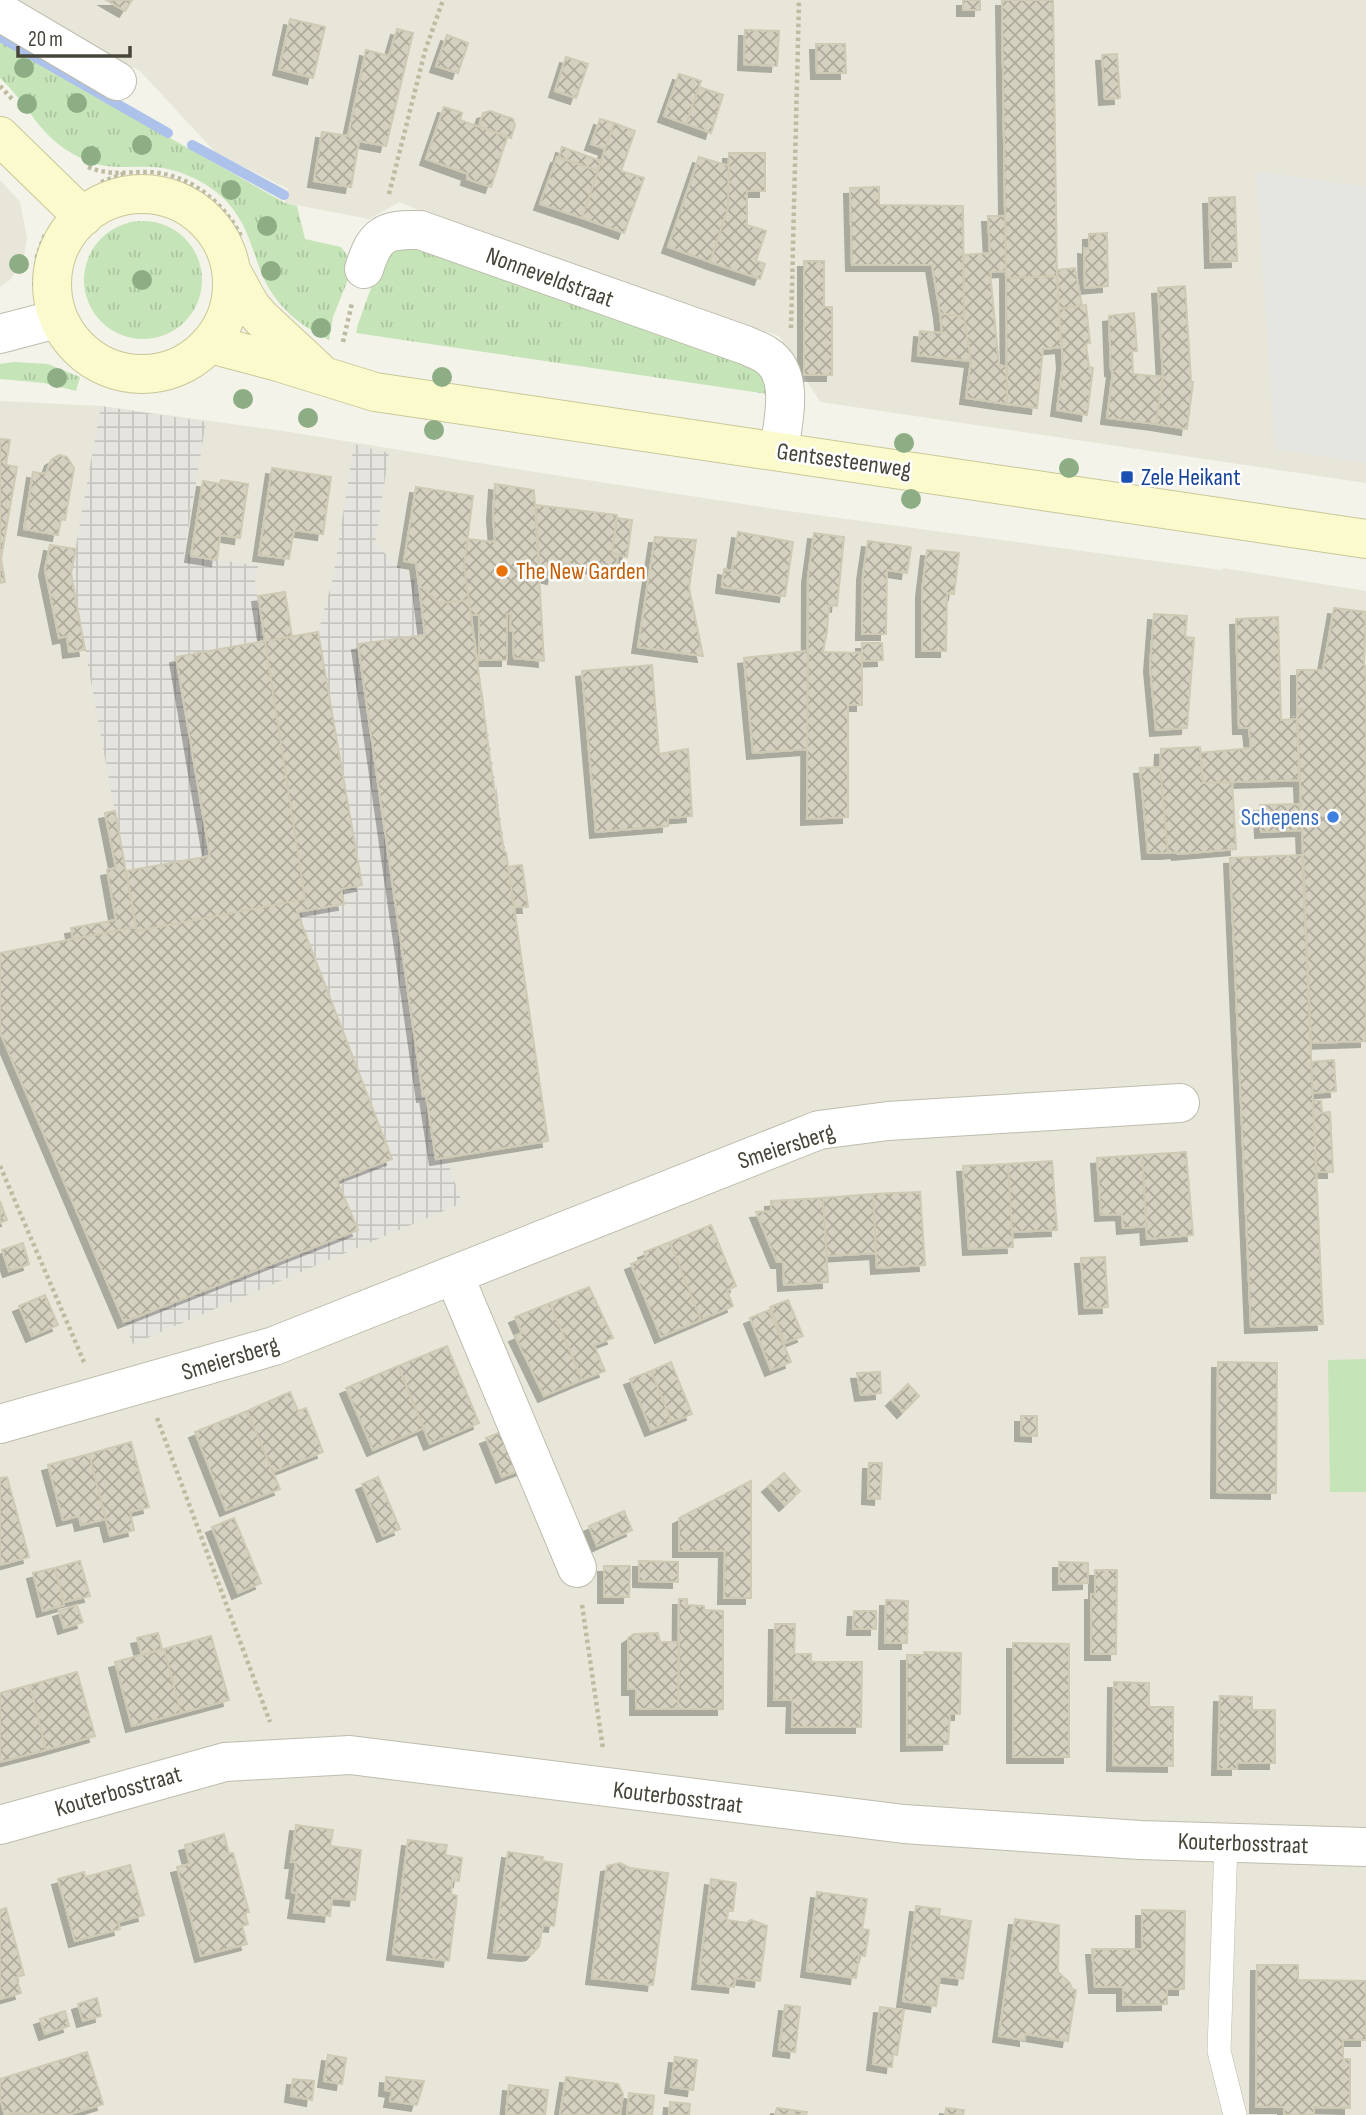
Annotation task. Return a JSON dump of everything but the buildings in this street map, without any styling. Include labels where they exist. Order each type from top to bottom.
[{"type":"main road","points":[[0,136],[75,209]]},
{"type":"main road","name":"Gentsesteenweg","points":[[330,378],[261,318],[250,305],[238,258],[228,253],[212,225],[198,212],[170,198],[142,193],[75,209],[56,256],[49,321],[89,356],[119,371],[150,374],[174,369],[220,347],[375,392],[1366,539]]},
{"type":"main road","name":"Gentsesteenweg","points":[[220,347],[231,305],[238,258]]},
{"type":"street","points":[[0,12],[117,81]]},
{"type":"street","name":"Nonneveldstraat","points":[[371,254],[389,231],[420,230],[745,345],[768,356],[778,368],[784,386]]},
{"type":"street","points":[[0,334],[49,321]]},
{"type":"street","points":[[779,450],[785,407],[784,386]]},
{"type":"street","name":"Smeiersberg","points":[[0,1424],[274,1346],[819,1130],[888,1121],[1180,1103]]},
{"type":"street","points":[[454,1275],[577,1569]]},
{"type":"street","name":"Kouterbosstraat","points":[[0,1825],[225,1762],[350,1755],[904,1825],[1140,1840],[1366,1847]]},
{"type":"lane","points":[[1226,1843],[1219,2051],[1235,2115]]},
{"type":"path","points":[[330,378],[347,318],[371,254],[425,51],[443,0]]},
{"type":"path","points":[[784,386],[792,318],[799,0]]},
{"type":"path","points":[[220,347],[207,371],[165,390],[127,390],[96,379],[79,369],[53,345],[49,321],[34,286],[37,256],[49,226],[75,209],[106,179],[148,172],[169,176],[197,187],[221,206],[233,220],[238,258]]},
{"type":"path","points":[[0,1166],[99,1395]]},
{"type":"path","points":[[145,1384],[283,1758]]},
{"type":"path","points":[[577,1569],[609,1788]]},
{"type":"shaded area","points":[[13,0],[1366,0],[1366,483],[820,402],[779,336],[503,247],[400,202],[369,219],[285,203],[288,189],[216,153],[140,71]]},
{"type":"shaded area","points":[[1256,171],[1366,187],[1366,463],[1275,449]]},
{"type":"shaded area","points":[[0,180],[20,202],[27,238],[23,261],[10,280],[0,287]]},
{"type":"shaded area","points":[[0,401],[101,406],[290,432],[795,512],[1222,570],[1223,568],[1366,591],[1366,2115],[0,2115]]},
{"type":"shaded area","points":[[101,406],[206,422],[184,554],[258,566],[255,581],[265,641],[318,632],[333,578],[354,444],[389,453],[375,544],[439,603],[469,600],[548,1141],[446,1157],[462,1203],[133,1344],[0,1032],[0,953],[136,927],[71,573]]},
{"type":"green space","points":[[0,42],[285,203],[297,206],[305,239],[341,247],[349,258],[351,272],[333,317],[329,340],[305,326],[277,300],[263,277],[239,219],[228,203],[213,189],[188,175],[170,170],[96,164],[59,145],[0,78]]},
{"type":"green space","points":[[143,221],[166,225],[185,238],[198,257],[202,280],[198,303],[185,322],[166,335],[143,339],[120,335],[101,322],[88,303],[84,280],[88,257],[101,238],[120,225]]},
{"type":"green space","points":[[403,243],[738,357],[764,378],[767,394],[356,333],[380,269],[394,250]]},
{"type":"green space","points":[[0,364],[48,364],[80,377],[76,391],[44,383],[0,379]]},
{"type":"green space","points":[[1366,1359],[1366,1492],[1330,1492],[1328,1360]]},
{"type":"waterway","points":[[2,38],[168,133]]},
{"type":"waterway","points":[[192,145],[284,195]]},
{"type":"place","name":"Zele Heikant","points":[[1127,477]]},
{"type":"place","name":"The New Garden","points":[[502,571]]},
{"type":"place","name":"Schepens","points":[[1333,817]]}]
